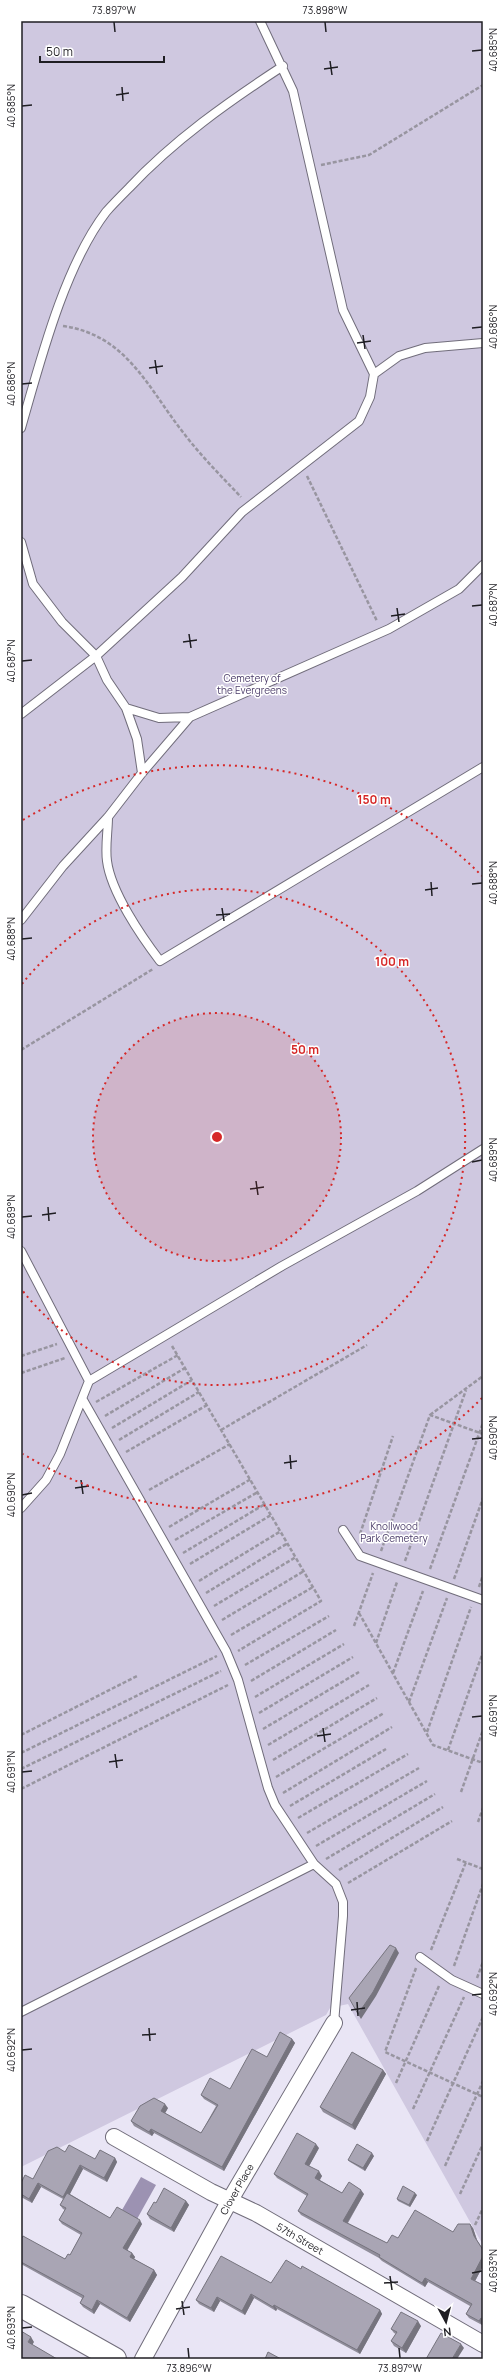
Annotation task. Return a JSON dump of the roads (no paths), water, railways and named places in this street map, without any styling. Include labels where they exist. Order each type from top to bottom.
[{"type":"street","name":"Clover Place","points":[[143,2359],[230,2200],[334,2023]]},
{"type":"street","name":"57th Street","points":[[114,2137],[211,2192],[256,2213],[483,2344]]},
{"type":"street","points":[[21,2306],[116,2359]]},
{"type":"lane","points":[[21,714],[96,656],[182,576],[249,507],[359,421],[370,397],[374,374],[343,310],[293,90],[283,66],[260,21]]},
{"type":"lane","points":[[21,428],[52,325],[77,262],[106,212],[149,166],[230,101],[283,66]]},
{"type":"lane","points":[[374,374],[399,356],[425,348],[483,343]]},
{"type":"lane","points":[[21,542],[33,584],[62,622],[96,656],[106,680],[126,708],[138,740],[142,773]]},
{"type":"lane","points":[[126,708],[159,718],[190,717],[383,632],[459,589],[483,565]]},
{"type":"lane","points":[[21,920],[63,866],[108,817],[142,773],[190,717]]},
{"type":"lane","points":[[108,817],[107,861],[119,895],[137,930],[160,961],[483,767]]},
{"type":"lane","points":[[88,1381],[282,1266],[417,1191],[483,1149]]},
{"type":"lane","points":[[21,1252],[88,1381],[83,1400],[71,1424],[60,1454],[46,1480],[21,1508]]},
{"type":"lane","points":[[83,1400],[226,1651],[238,1680],[268,1788],[275,1805],[314,1864],[329,1877],[339,1889],[343,1902],[343,1916],[334,2023]]},
{"type":"lane","points":[[343,1530],[360,1556],[479,1599]]},
{"type":"lane","points":[[21,2012],[314,1864]]},
{"type":"lane","points":[[423,1960],[447,1976],[483,1994]]},
{"type":"park label","name":"Cemetery of the Evergreens","points":[[252,684]]},
{"type":"park label","name":"Knollwood Park Cemetery","points":[[394,1532]]}]
